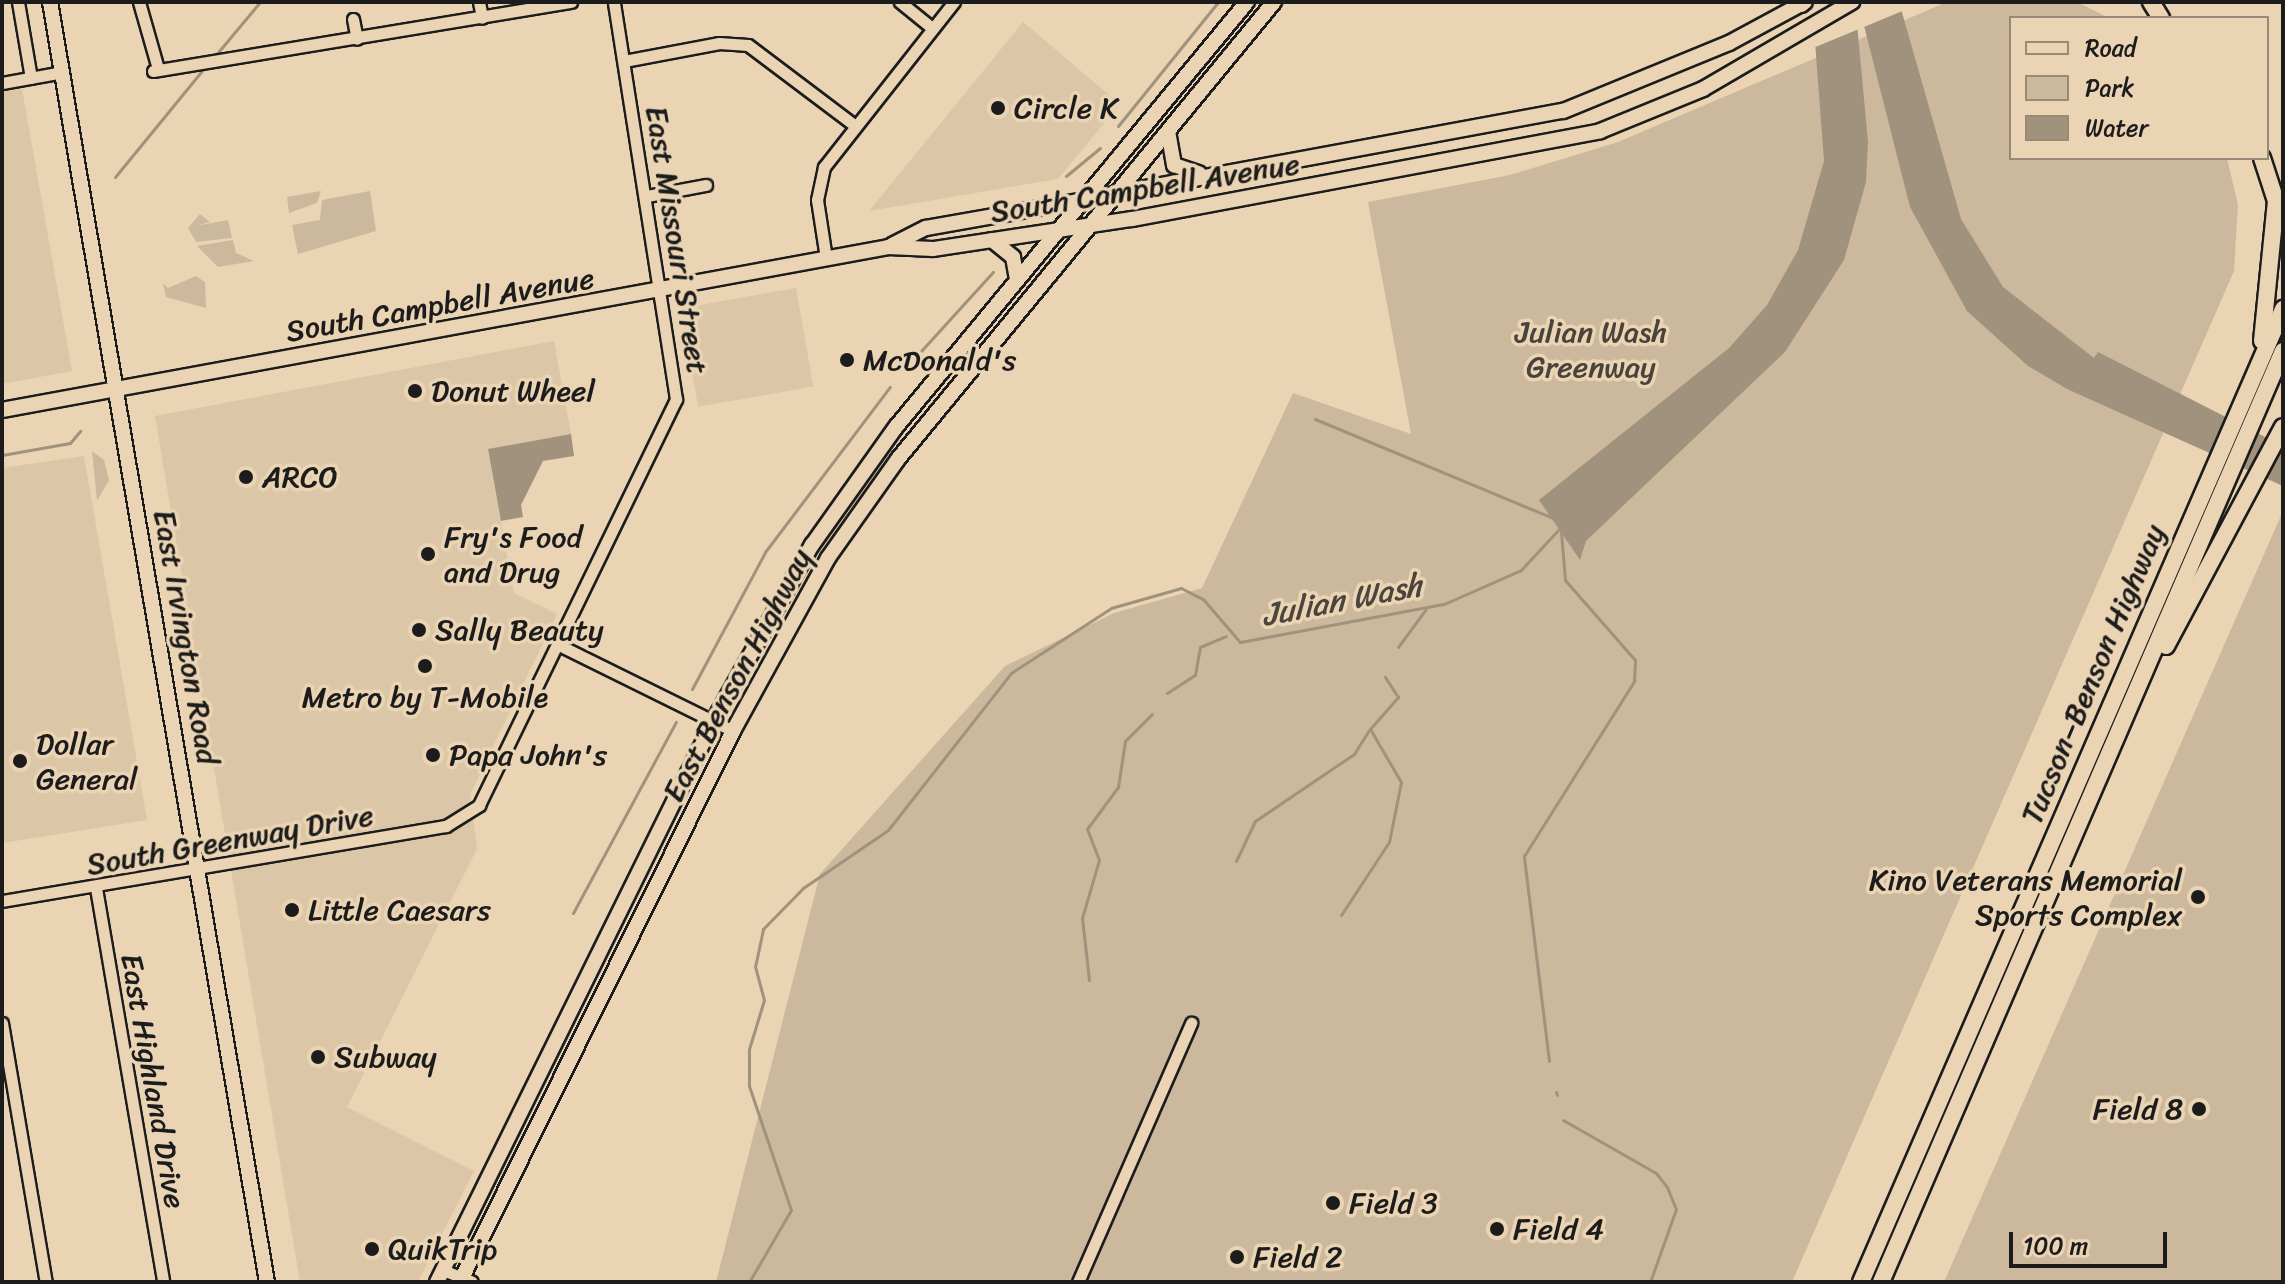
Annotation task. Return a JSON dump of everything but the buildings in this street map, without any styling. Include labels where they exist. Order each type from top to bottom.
[{"type":"highway","points":[[2257,367],[2274,269],[2276,201],[2263,160]]},
{"type":"highway","name":"Tucson–Benson Highway","points":[[1861,1282],[2283,309]]},
{"type":"highway","name":"Tucson–Benson Highway","points":[[1881,1282],[2283,351]]},
{"type":"highway","points":[[2117,739],[2251,495],[2283,427]]},
{"type":"main road","name":"East Irvington Road","points":[[50,2],[267,1282]]},
{"type":"main road","name":"East Benson Highway","points":[[440,1276],[714,720],[784,588],[847,493],[1017,280],[1247,2]]},
{"type":"main road","name":"East Benson Highway","points":[[464,1281],[576,1048],[782,635],[862,508],[1088,225],[1274,2]]},
{"type":"main road","name":"South Campbell Avenue","points":[[2,410],[888,247],[992,240],[1059,230],[1410,170],[1600,131],[1703,89],[1852,2]]},
{"type":"main road","name":"South Campbell Avenue","points":[[888,247],[926,228],[1404,142],[1599,99],[1803,3]]},
{"type":"main road","points":[[1168,129],[1174,165],[1215,175]]},
{"type":"main road","points":[[992,240],[1013,257],[1017,280]]},
{"type":"main road","points":[[557,1039],[576,1048]]},
{"type":"street","points":[[18,2],[31,78]]},
{"type":"street","points":[[139,2],[155,68],[172,71],[571,2]]},
{"type":"street","points":[[479,2],[482,18]]},
{"type":"street","name":"East Missouri Street","points":[[465,819],[485,795],[674,407],[662,291],[614,2]]},
{"type":"street","points":[[900,2],[932,28]]},
{"type":"street","points":[[826,258],[817,200],[824,167],[853,124],[954,2]]},
{"type":"street","points":[[353,19],[357,39]]},
{"type":"street","points":[[624,61],[719,43],[748,45],[853,124]]},
{"type":"street","points":[[2,83],[63,72]]},
{"type":"street","points":[[647,196],[706,185]]},
{"type":"street","points":[[559,645],[733,731]]},
{"type":"street","name":"South Greenway Drive","points":[[2,901],[96,888],[465,819]]},
{"type":"street","name":"East Highland Drive","points":[[96,888],[163,1282]]},
{"type":"street","points":[[2,1023],[46,1282]]},
{"type":"street","points":[[1078,1282],[1191,1023]]},
{"type":"street","points":[[440,1276],[464,1281]]},
{"type":"shaded area","points":[[1023,22],[1120,104],[1058,179],[869,211]]},
{"type":"shaded area","points":[[22,89],[72,371],[2,384],[2,92]]},
{"type":"shaded area","points":[[796,288],[813,386],[698,407],[681,308]]},
{"type":"shaded area","points":[[554,341],[571,434],[488,450],[514,593],[557,614],[470,795],[477,849],[347,1107],[474,1171],[418,1282],[300,1282],[155,416]]},
{"type":"shaded area","points":[[84,456],[147,820],[2,843],[2,468]]},
{"type":"green space","name":"Julian Wash Greenway","points":[[1947,2],[2077,2],[2105,16],[2009,16],[2009,160],[2227,160],[2238,205],[2234,271],[1792,1282],[716,1282],[820,874],[1005,666],[1114,613],[1202,588],[1293,393],[1411,434],[1368,202],[1510,175],[1618,142]]},
{"type":"green space","points":[[321,191],[317,203],[289,213],[287,197]]},
{"type":"green space","points":[[370,191],[376,231],[298,254],[292,225],[320,220],[322,200]]},
{"type":"green space","points":[[200,214],[210,222],[196,226],[228,220],[232,238],[196,242],[188,228]]},
{"type":"green space","points":[[233,240],[236,253],[254,261],[218,267],[197,246]]},
{"type":"green space","points":[[196,276],[205,282],[206,308],[166,297],[163,283],[168,288]]},
{"type":"green space","points":[[92,451],[104,460],[109,480],[97,501]]},
{"type":"green space","name":"Kino Veterans Memorial Sports Complex","points":[[2283,511],[2283,1282],[1944,1282]]},
{"type":"water","points":[[1812,2],[1855,2],[1868,142],[1866,182],[1844,260],[1785,352],[1586,541],[1580,560],[1539,500],[1729,348],[1767,305],[1798,250],[1824,161]]},
{"type":"water","points":[[1858,2],[1899,2],[1961,219],[2003,287],[2094,358],[2098,352],[2283,446],[2283,486],[2067,389],[2028,366],[1967,311],[1910,207]]},
{"type":"water","points":[[571,434],[574,456],[543,461],[521,505],[523,517],[501,521],[488,449]]},
{"type":"pier","points":[[1808,2],[1903,2],[1905,10],[1813,48]]},
{"type":"waterway","points":[[214,57],[260,2]]},
{"type":"waterway","points":[[1118,126],[1218,2]]},
{"type":"waterway","points":[[115,177],[206,66]]},
{"type":"waterway","points":[[1066,176],[1100,148]]},
{"type":"waterway","points":[[911,362],[993,272]]},
{"type":"waterway","points":[[692,689],[765,552],[890,387]]},
{"type":"waterway","points":[[1315,419],[1555,519]]},
{"type":"waterway","points":[[2,455],[70,443],[80,431]]},
{"type":"waterway","name":"Julian Wash","points":[[749,1282],[791,1210],[749,1086],[749,1049],[764,1000],[755,967],[763,929],[803,888],[888,830],[1011,673],[1111,608],[1181,588],[1203,599],[1240,642],[1444,604],[1521,570],[1559,529]]},
{"type":"waterway","points":[[1549,1061],[1524,856],[1634,681],[1635,660],[1565,580],[1561,531]]},
{"type":"waterway","points":[[1398,647],[1426,609]]},
{"type":"waterway","points":[[1167,693],[1195,675],[1200,647],[1226,636]]},
{"type":"waterway","points":[[1341,915],[1389,842],[1401,782],[1370,729],[1398,697],[1385,677]]},
{"type":"waterway","points":[[1089,980],[1082,918],[1099,860],[1087,829],[1118,787],[1125,741],[1152,714]]},
{"type":"waterway","points":[[573,913],[676,722]]},
{"type":"waterway","points":[[1236,861],[1255,821],[1354,754],[1369,730]]},
{"type":"waterway","points":[[1563,1120],[1656,1173],[1667,1187],[1676,1209],[1650,1282]]},
{"type":"place","name":"Circle K","points":[[998,108]]},
{"type":"place","name":"McDonald's","points":[[847,360]]},
{"type":"place","name":"Donut Wheel","points":[[415,391]]},
{"type":"place","name":"ARCO","points":[[246,477]]},
{"type":"place","name":"Fry's Food and Drug","points":[[428,554]]},
{"type":"place","name":"Sally Beauty","points":[[419,630]]},
{"type":"place","name":"Metro by T-Mobile","points":[[425,666]]},
{"type":"place","name":"Papa John's","points":[[433,755]]},
{"type":"place","name":"Dollar General","points":[[20,761]]},
{"type":"place","name":"Kino Veterans Memorial Sports Complex","points":[[2198,897]]},
{"type":"place","name":"Little Caesars","points":[[292,910]]},
{"type":"place","name":"Subway","points":[[318,1057]]},
{"type":"place","name":"Field 8","points":[[2199,1109]]},
{"type":"place","name":"Field 3","points":[[1333,1203]]},
{"type":"place","name":"Field 4","points":[[1497,1229]]},
{"type":"place","name":"QuikTrip","points":[[372,1249]]},
{"type":"place","name":"Field 2","points":[[1237,1257]]}]
